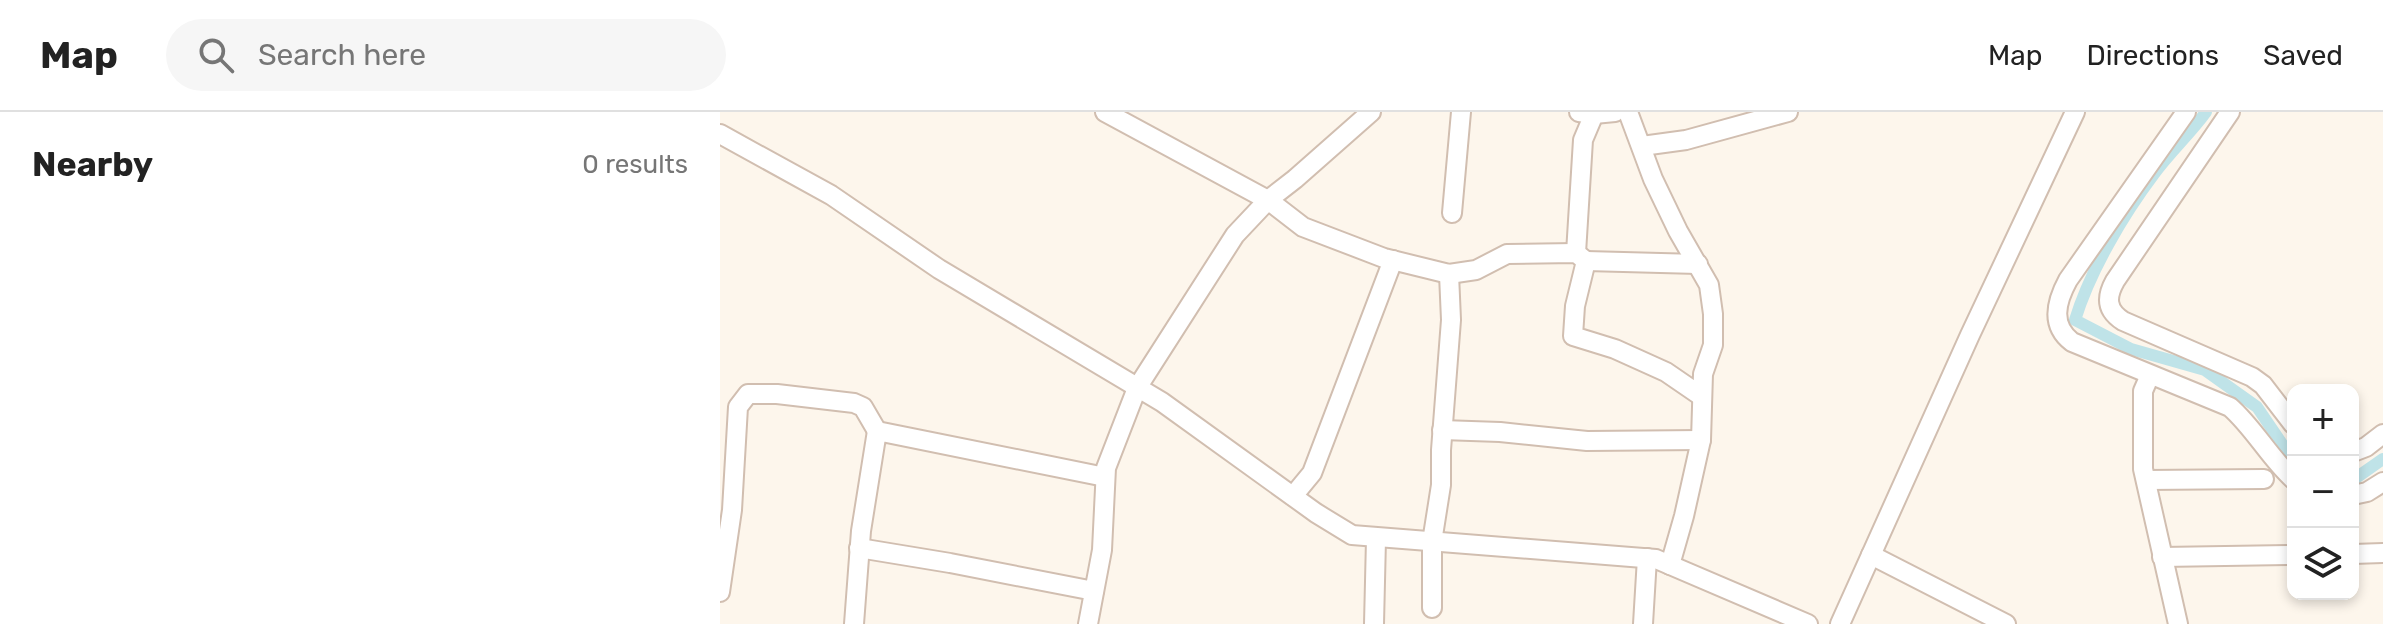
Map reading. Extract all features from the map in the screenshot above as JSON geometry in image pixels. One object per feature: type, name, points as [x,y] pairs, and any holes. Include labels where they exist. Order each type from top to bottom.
[{"type":"street","points":[[1105,112],[1268,200],[1303,227],[1393,260],[1449,274],[1476,270],[1507,254],[1698,264]]},
{"type":"street","points":[[1088,624],[1102,550],[1106,468],[1137,388],[1235,235],[1268,200],[1371,112]]},
{"type":"street","points":[[1452,213],[1461,112]]},
{"type":"street","points":[[1615,112],[1586,113],[1581,257],[1573,336],[1615,349],[1666,372],[1701,396]]},
{"type":"street","points":[[1628,112],[1653,179],[1709,285],[1713,314],[1713,345],[1703,374],[1701,440],[1670,565]]},
{"type":"street","points":[[1642,146],[1686,140],[1788,112]]},
{"type":"street","points":[[1840,624],[1970,335],[2075,112]]},
{"type":"street","points":[[2186,112],[2068,280],[2059,296],[2056,310],[2060,331],[2072,342],[2146,383],[2230,407],[2287,473]]},
{"type":"street","points":[[2230,112],[2109,291],[2109,306],[2113,314],[2123,321],[2252,377],[2263,385],[2287,416]]},
{"type":"street","points":[[720,134],[831,195],[939,269],[1162,402],[1352,535],[1656,559],[1808,624]]},
{"type":"street","points":[[1293,496],[1312,473],[1393,260]]},
{"type":"street","points":[[1432,608],[1432,542],[1441,485],[1451,320],[1449,274]]},
{"type":"street","points":[[2146,383],[2143,469],[2178,624]]},
{"type":"street","points":[[720,592],[732,510],[738,407],[748,394],[777,394],[854,403],[863,407],[877,431],[859,548],[854,624]]},
{"type":"street","points":[[1442,430],[1587,441],[1701,440]]},
{"type":"street","points":[[877,431],[1105,477]]},
{"type":"street","points":[[2359,450],[2383,434]]},
{"type":"street","points":[[2146,480],[2264,479]]},
{"type":"street","points":[[2359,494],[2383,482]]},
{"type":"street","points":[[1374,624],[1376,539]]},
{"type":"street","points":[[859,548],[1094,591]]},
{"type":"street","points":[[2359,554],[2383,553]]},
{"type":"street","points":[[1871,555],[2006,624]]},
{"type":"street","points":[[2162,557],[2287,555]]},
{"type":"street","points":[[1643,624],[1647,558]]},
{"type":"waterway","points":[[2206,112],[2160,166],[2131,207],[2098,263],[2075,320],[2131,349],[2205,370],[2257,407],[2290,456]]},
{"type":"waterway","points":[[2359,476],[2383,459]]}]
